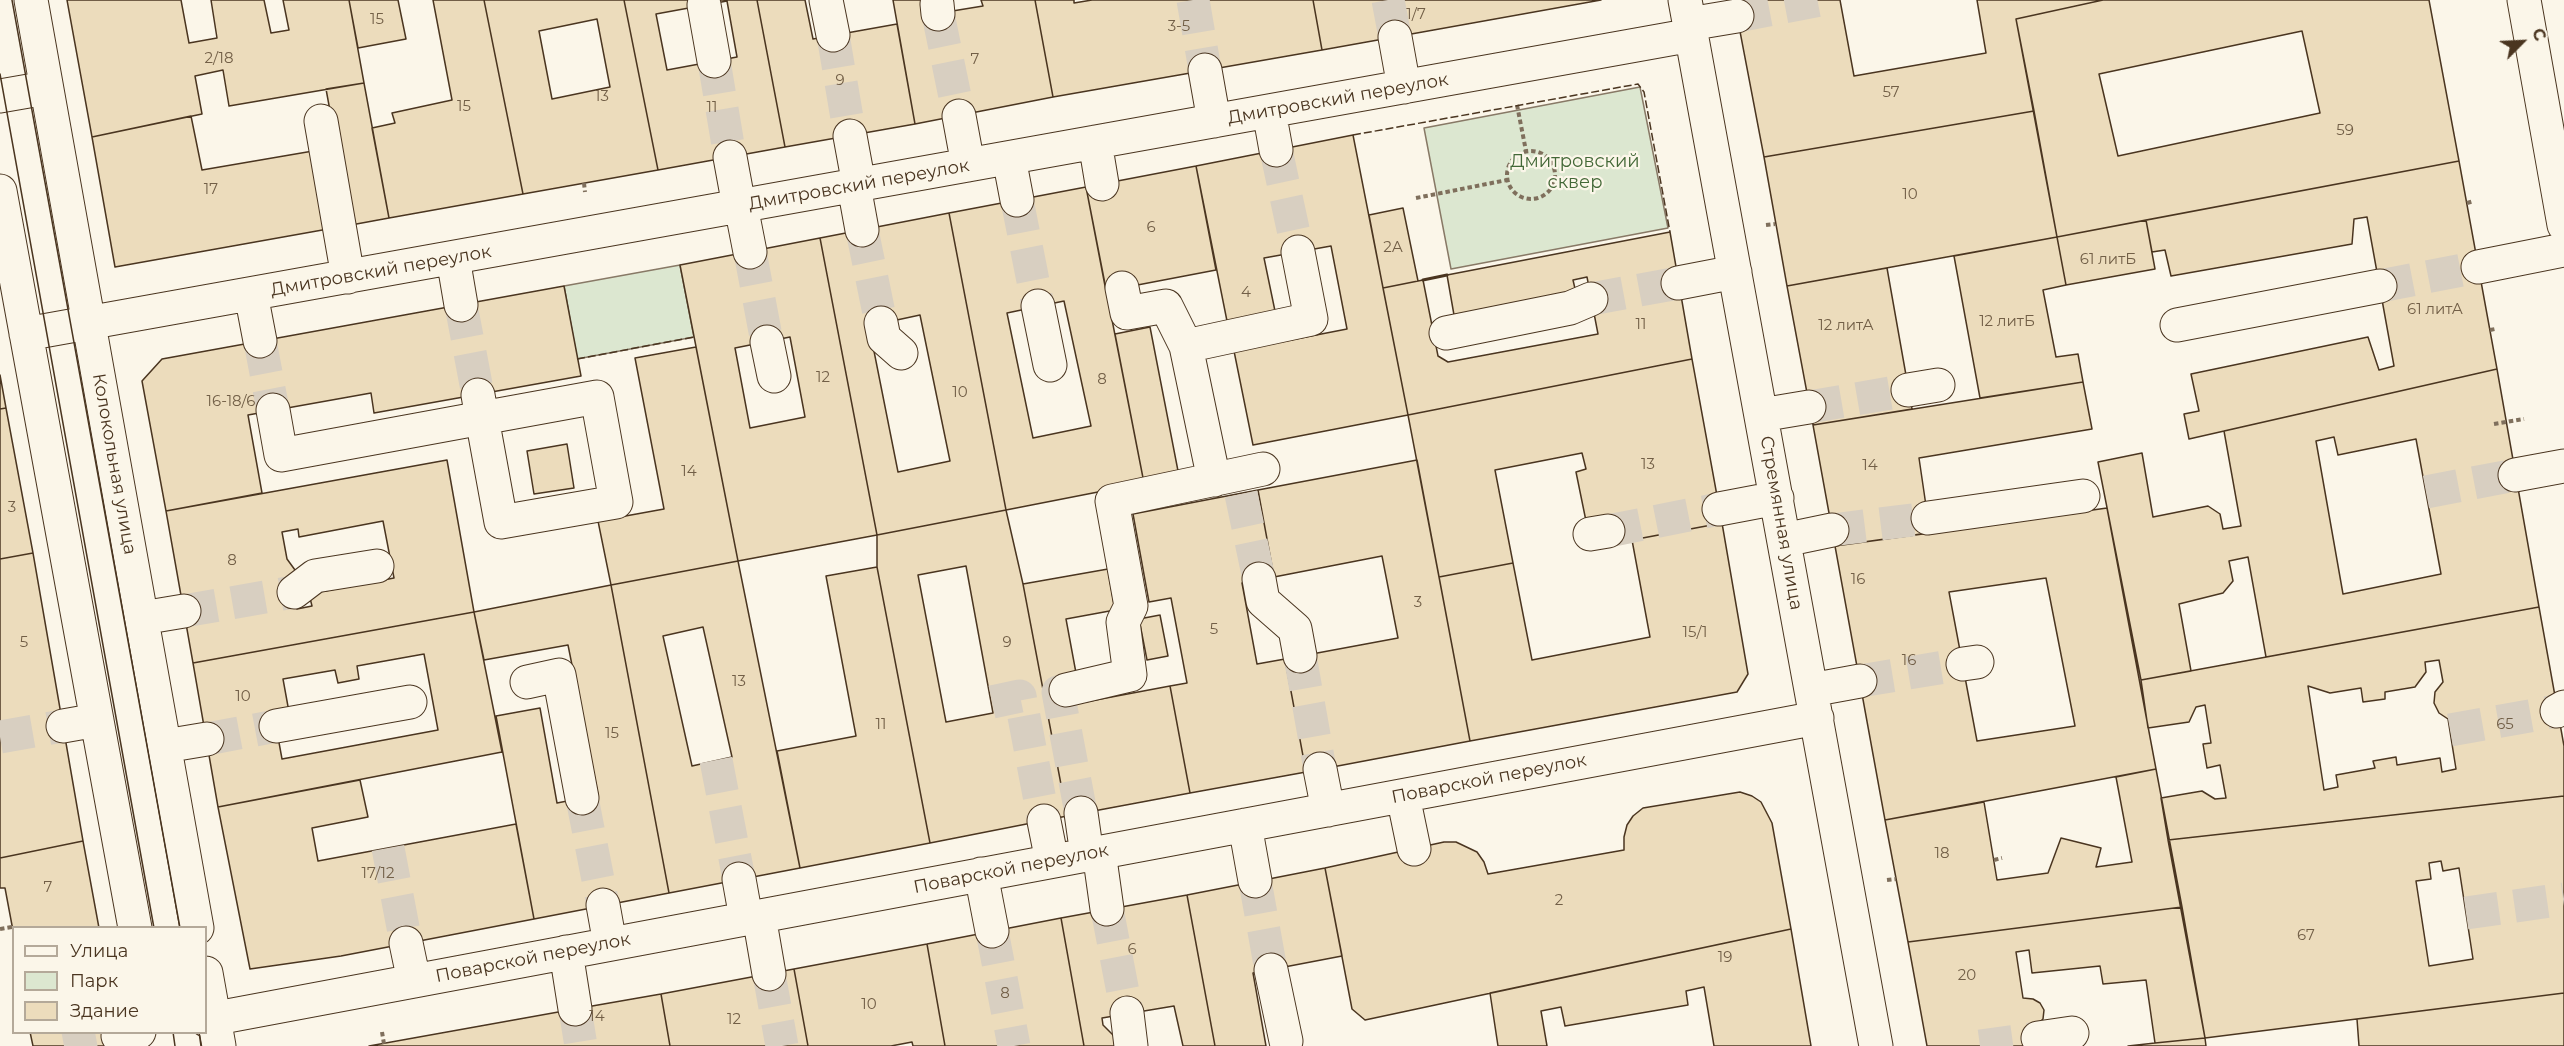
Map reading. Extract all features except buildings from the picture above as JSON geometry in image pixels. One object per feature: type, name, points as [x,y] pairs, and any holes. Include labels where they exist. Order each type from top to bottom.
[{"type":"street","name":"Колокольная улица","points":[[31,0],[197,926]]},
{"type":"street","points":[[826,0],[833,35]]},
{"type":"street","points":[[2524,0],[2564,225]]},
{"type":"street","points":[[704,5],[714,61]]},
{"type":"street","name":"Дмитровский переулок","points":[[26,334],[1404,87],[1689,20],[1737,16]]},
{"type":"street","name":"Стремянная улица","points":[[1689,20],[1814,704],[1869,1045]]},
{"type":"street","points":[[1395,37],[1404,87]]},
{"type":"street","points":[[1205,70],[1214,121]]},
{"type":"street","points":[[0,96],[46,88]]},
{"type":"street","points":[[1269,111],[1276,150]]},
{"type":"street","points":[[959,116],[968,165]]},
{"type":"street","points":[[321,121],[348,277]]},
{"type":"street","points":[[850,136],[862,230]]},
{"type":"street","points":[[1095,142],[1102,184]]},
{"type":"street","points":[[730,157],[750,252]]},
{"type":"street","points":[[1009,158],[1017,200]]},
{"type":"street","points":[[0,191],[135,926]]},
{"type":"street","points":[[2478,267],[2564,250]]},
{"type":"street","points":[[1186,346],[1311,318],[1298,252]]},
{"type":"street","points":[[453,258],[461,305]]},
{"type":"street","points":[[1678,283],[1735,272]]},
{"type":"street","points":[[2177,325],[2380,286]]},
{"type":"street","points":[[1066,690],[1130,675],[1123,622],[1131,606],[1112,501],[1239,479],[1186,346],[1166,306],[1127,313],[1122,288]]},
{"type":"street","points":[[251,294],[260,341]]},
{"type":"street","points":[[1446,333],[1570,308],[1591,299]]},
{"type":"street","points":[[1038,306],[1050,365]]},
{"type":"street","points":[[881,323],[884,338],[901,353]]},
{"type":"street","points":[[767,342],[774,375]]},
{"type":"street","points":[[273,410],[281,455],[480,406],[597,397],[616,502],[501,522],[480,406]]},
{"type":"street","points":[[1761,415],[1809,407]]},
{"type":"street","points":[[2515,475],[2564,466]]},
{"type":"street","points":[[1928,518],[2083,496]]},
{"type":"street","points":[[1719,509],[1776,498]]},
{"type":"street","points":[[1784,540],[1832,530]]},
{"type":"street","points":[[294,592],[315,576],[377,566]]},
{"type":"street","points":[[1258,579],[1263,601],[1294,629],[1300,656]]},
{"type":"street","points":[[142,618],[184,611]]},
{"type":"street","points":[[527,682],[559,675],[582,798]]},
{"type":"street","name":"Поварской переулок","points":[[213,1028],[414,981],[1403,795],[1814,704],[1860,681]]},
{"type":"street","points":[[276,726],[410,702]]},
{"type":"street","points":[[63,726],[97,720]]},
{"type":"street","points":[[165,746],[207,739]]},
{"type":"street","points":[[1320,769],[1328,810]]},
{"type":"street","points":[[1403,795],[1414,849]]},
{"type":"street","points":[[1081,813],[1107,909]]},
{"type":"street","points":[[1044,821],[1052,861]]},
{"type":"street","points":[[1245,825],[1255,881]]},
{"type":"street","points":[[981,874],[992,931]]},
{"type":"street","points":[[739,879],[753,917],[769,974]]},
{"type":"street","points":[[603,905],[610,944]]},
{"type":"street","points":[[406,943],[414,981]]},
{"type":"street","points":[[566,952],[575,1010]]},
{"type":"street","points":[[1271,970],[1286,1041]]},
{"type":"street","points":[[207,981],[213,1028]]},
{"type":"street","points":[[1127,1013],[1131,1046]]},
{"type":"street","points":[[2038,1038],[2072,1033]]},
{"type":"path","points":[[1517,105],[1526,151]]},
{"type":"path","points":[[1526,151],[1546,155],[1556,172],[1554,183],[1547,194],[1534,199],[1518,197],[1509,188],[1507,180],[1509,164],[1515,156],[1526,151]]},
{"type":"path","points":[[1416,198],[1507,180]]},
{"type":"path","points":[[584,183],[585,192]]},
{"type":"path","points":[[2467,202],[2474,201]]},
{"type":"path","points":[[1766,225],[1775,224]]},
{"type":"path","points":[[2490,330],[2495,329]]},
{"type":"path","points":[[2494,424],[2524,419]]},
{"type":"path","points":[[1994,860],[2002,858]]},
{"type":"path","points":[[1887,880],[1896,879]]},
{"type":"path","points":[[0,929],[12,927]]},
{"type":"path","points":[[382,1032],[384,1044]]},
{"type":"green space","name":"Дмитровский сквер","points":[[1640,87],[1668,228],[1451,269],[1424,128]]},
{"type":"green space","points":[[680,265],[694,337],[577,359],[564,286]]},
{"type":"tunnel","points":[[1193,0],[1205,70]]},
{"type":"tunnel","points":[[1388,0],[1395,37]]},
{"type":"tunnel","points":[[1737,16],[1821,0]]},
{"type":"tunnel","points":[[938,14],[959,116]]},
{"type":"tunnel","points":[[833,35],[850,136]]},
{"type":"tunnel","points":[[714,61],[730,157]]},
{"type":"tunnel","points":[[1276,150],[1298,252]]},
{"type":"tunnel","points":[[1017,200],[1038,306]]},
{"type":"tunnel","points":[[862,230],[881,323]]},
{"type":"tunnel","points":[[750,252],[767,342]]},
{"type":"tunnel","points":[[2380,286],[2478,267]]},
{"type":"tunnel","points":[[1591,299],[1678,283]]},
{"type":"tunnel","points":[[461,305],[478,395]]},
{"type":"tunnel","points":[[260,341],[273,410]]},
{"type":"tunnel","points":[[1809,407],[1908,390]]},
{"type":"tunnel","points":[[2426,492],[2515,475]]},
{"type":"tunnel","points":[[1241,494],[1259,579]]},
{"type":"tunnel","points":[[1608,531],[1719,509]]},
{"type":"tunnel","points":[[1832,530],[1928,518]]},
{"type":"tunnel","points":[[184,611],[294,592]]},
{"type":"tunnel","points":[[1300,656],[1320,769]]},
{"type":"tunnel","points":[[1860,681],[1963,664]]},
{"type":"tunnel","points":[[1066,690],[1058,692],[1081,813]]},
{"type":"tunnel","points":[[992,702],[1020,696],[1044,821]]},
{"type":"tunnel","points":[[2450,730],[2557,711]]},
{"type":"tunnel","points":[[0,737],[63,726]]},
{"type":"tunnel","points":[[207,739],[276,726]]},
{"type":"tunnel","points":[[716,760],[739,879]]},
{"type":"tunnel","points":[[582,798],[603,905]]},
{"type":"tunnel","points":[[388,848],[406,943]]},
{"type":"tunnel","points":[[1255,881],[1271,970]]},
{"type":"tunnel","points":[[2466,913],[2564,899]]},
{"type":"tunnel","points":[[1107,909],[1127,1013]]},
{"type":"tunnel","points":[[992,931],[1014,1046]]},
{"type":"tunnel","points":[[769,974],[782,1046]]},
{"type":"tunnel","points":[[575,1009],[581,1046]]},
{"type":"tunnel","points":[[64,1046],[118,1036]]},
{"type":"tunnel","points":[[1980,1046],[2038,1038]]},
{"type":"tram line","points":[[12,0],[180,926]]},
{"type":"tram line","points":[[0,74],[154,926]]},
{"type":"tram line","points":[[173,1034],[175,1046]]},
{"type":"tram line","points":[[199,1034],[201,1046]]},
{"type":"fence","points":[[1353,135],[1638,84],[1644,92],[1670,232]]},
{"type":"fence","points":[[577,359],[694,337]]},
{"type":"wall","points":[[1423,280],[1447,275]]}]
